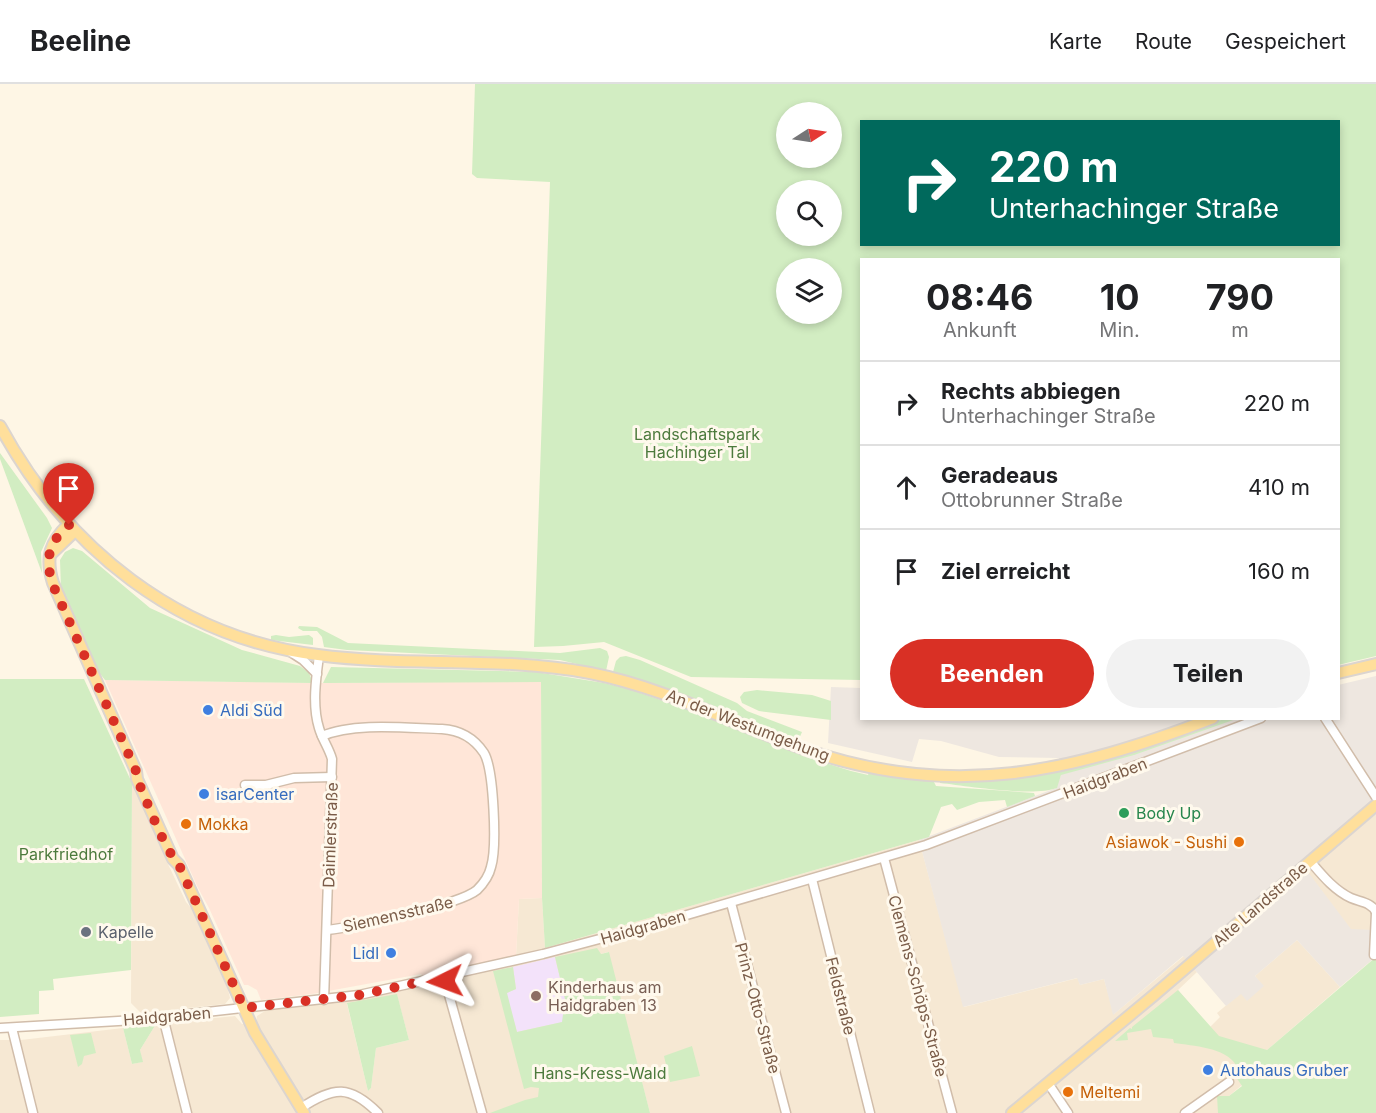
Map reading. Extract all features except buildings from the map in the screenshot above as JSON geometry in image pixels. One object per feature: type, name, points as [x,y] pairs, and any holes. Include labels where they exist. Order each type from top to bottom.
[{"type":"main road","name":"An der Westumgehung","points":[[0,426],[28,475],[51,505],[72,528],[133,580],[151,595],[167,604],[226,632],[262,645],[319,656],[536,665],[592,674],[657,691],[806,750],[883,769],[930,775],[1012,775],[1061,766],[1115,753],[1207,720]]},
{"type":"main road","points":[[51,505],[57,536],[50,556],[49,567],[52,583],[136,771],[142,777],[158,812],[178,857],[179,865],[257,1036],[302,1111]]},
{"type":"main road","points":[[57,536],[72,528]]},
{"type":"main road","points":[[50,556],[72,528]]},
{"type":"main road","points":[[1340,673],[1376,664]]},
{"type":"main road","name":"Alte Landstraße","points":[[1012,1113],[1376,805]]},
{"type":"street","points":[[288,651],[303,660],[317,674]]},
{"type":"street","name":"Daimlerstraße","points":[[319,656],[317,717],[332,759],[324,1000]]},
{"type":"street","name":"Haidgraben","points":[[0,1028],[164,1017],[324,1000],[393,989],[603,939],[884,858],[976,827],[1257,720]]},
{"type":"street","points":[[1326,720],[1376,797]]},
{"type":"street","name":"Siemensstraße","points":[[322,736],[353,728],[442,729],[454,730],[465,735],[484,754],[490,768],[493,852],[489,874],[480,887],[467,897],[446,904],[327,930]]},
{"type":"street","points":[[245,785],[266,785],[294,778],[332,777]]},
{"type":"street","name":"Clemens-Schöps-Straße","points":[[884,858],[952,1113]]},
{"type":"street","points":[[1310,861],[1329,882],[1349,897],[1370,904],[1376,913],[1374,955]]},
{"type":"street","name":"Feldstraße","points":[[812,879],[870,1113]]},
{"type":"street","name":"Prinz-Otto-Straße","points":[[731,903],[786,1113]]},
{"type":"street","points":[[444,977],[482,1113]]},
{"type":"street","points":[[164,1017],[187,1113]]},
{"type":"street","points":[[12,1028],[33,1113]]},
{"type":"street","points":[[1185,1113],[1229,1082]]},
{"type":"street","points":[[1048,1083],[1068,1113]]},
{"type":"street","points":[[302,1111],[328,1094],[339,1092],[352,1093],[360,1097],[378,1113]]},
{"type":"shaded area","points":[[1376,676],[1376,814],[1308,872],[1351,929],[1373,930],[1372,960],[1340,987],[1297,940],[1255,976],[1264,986],[1247,1001],[1241,994],[1226,1006],[1183,956],[1113,1015],[1104,979],[1080,985],[1077,978],[963,1007],[919,840],[1056,788],[1061,775],[1059,758],[999,757],[941,741],[919,739],[912,762],[828,743],[831,687],[860,688],[860,720],[1340,720],[1340,685]]},
{"type":"shaded area","points":[[105,680],[323,683],[541,681],[542,898],[519,899],[516,957],[425,978],[421,974],[312,994],[261,1000],[257,990],[244,985]]},
{"type":"shaded area","points":[[132,783],[228,990],[230,998],[225,1004],[141,1013],[131,1003]]},
{"type":"shaded area","points":[[1376,814],[1376,957],[1372,960],[1373,930],[1351,930],[1307,872]]},
{"type":"shaded area","points":[[919,840],[964,1007],[1078,978],[1080,985],[1104,979],[1114,1014],[1184,956],[1197,972],[1178,990],[1210,1027],[1220,1017],[1217,1013],[1241,993],[1263,986],[1255,976],[1297,940],[1340,987],[1267,1050],[1236,1065],[1235,1072],[1242,1085],[1229,1096],[1218,1097],[1218,1113],[650,1113],[608,952],[601,954],[564,1018],[539,1113],[0,1113],[0,1040],[21,1040],[123,1028],[132,1064],[142,1062],[140,1050],[156,1024],[235,1016],[242,1024],[256,1022],[257,1016],[265,1011],[401,991],[546,957],[545,948]],"holes":[[[397,995],[409,1040],[376,1048],[371,1088],[368,1091],[347,1004]]]},
{"type":"shaded area","points":[[542,898],[545,948],[516,957],[519,899]]},
{"type":"shaded area","name":"Kinderhaus am Haidgraben 13","points":[[555,957],[565,999],[563,1022],[517,1032],[506,993],[516,989],[513,967]]},
{"type":"green space","name":"Landschaftspark Hachinger Tal","points":[[475,84],[1376,84],[1376,656],[1340,665],[1340,258],[860,258],[860,680],[691,677],[604,642],[534,647],[550,182],[477,178],[472,174]]},
{"type":"green space","points":[[0,453],[52,528],[41,552],[42,573],[0,459]]},
{"type":"green space","points":[[73,548],[82,551],[150,608],[242,650],[300,666],[309,673],[313,683],[105,680],[93,665],[61,590],[60,560],[65,552]]},
{"type":"green space","points":[[299,626],[317,627],[348,643],[560,653],[600,648],[607,651],[609,657],[606,671],[560,660],[347,650],[324,647],[322,637],[317,631],[303,631],[298,628]]},
{"type":"green space","points":[[309,635],[313,638],[313,645],[271,640],[271,636],[289,637]]},
{"type":"green space","points":[[626,656],[737,703],[747,711],[802,732],[798,741],[660,686],[613,672],[616,661]]},
{"type":"green space","points":[[331,667],[536,672],[604,683],[629,689],[698,713],[803,756],[851,771],[868,775],[869,772],[927,780],[934,782],[936,786],[1034,793],[1035,796],[1007,807],[1005,800],[979,802],[957,810],[952,804],[941,807],[929,837],[545,948],[542,898],[541,682],[323,683]]},
{"type":"green space","name":"Parkfriedhof","points":[[0,679],[84,679],[132,783],[131,970],[53,979],[54,990],[39,991],[39,1014],[0,1017]]},
{"type":"green space","points":[[757,690],[812,695],[831,701],[831,720],[759,711],[742,703],[740,697],[744,692]]},
{"type":"green space","points":[[1221,720],[1233,720],[1134,755],[1061,775],[1057,788],[1032,791],[1000,790],[940,783],[940,781],[977,781],[1049,772],[1155,743]]},
{"type":"green space","name":"Hans-Kress-Wald","points":[[597,948],[601,954],[609,952],[650,1113],[490,1113],[538,1097],[539,1088],[524,1089],[493,971],[513,967],[516,989],[507,993],[517,1032],[562,1022],[565,999],[555,957]]},
{"type":"green space","points":[[1376,957],[1376,1113],[1218,1113],[1217,1096],[1229,1096],[1242,1086],[1234,1074],[1236,1065],[1224,1054],[1208,1048],[1174,1043],[1173,1039],[1153,1037],[1151,1029],[1127,1033],[1128,1040],[1115,1041],[1178,990],[1219,1036],[1267,1050]]},
{"type":"green space","points":[[397,994],[409,1040],[376,1048],[371,1088],[368,1091],[347,1003]]},
{"type":"green space","points":[[156,1024],[140,1050],[143,1062],[132,1064],[123,1028]]},
{"type":"green space","points":[[91,1033],[96,1053],[84,1056],[82,1064],[78,1067],[70,1035]]},
{"type":"green space","points":[[692,1046],[700,1076],[670,1082],[664,1056]]},
{"type":"place","name":"Aldi Süd","points":[[208,710]]},
{"type":"place","name":"isarCenter","points":[[204,794]]},
{"type":"place","name":"Body Up","points":[[1124,813]]},
{"type":"place","name":"Mokka","points":[[186,824]]},
{"type":"place","name":"Asiawok - Sushi","points":[[1239,842]]},
{"type":"place","name":"Kapelle","points":[[86,932]]},
{"type":"place","name":"Lidl","points":[[391,953]]},
{"type":"place","name":"Kinderhaus am Haidgraben 13","points":[[536,996]]},
{"type":"place","name":"Autohaus Gruber","points":[[1208,1070]]},
{"type":"place","name":"Meltemi","points":[[1068,1092]]},
{"type":"route","points":[[69,525],[53,541],[49,561],[52,583],[166,844],[173,859],[179,865],[244,1008],[359,995],[444,977],[445,981]]}]
